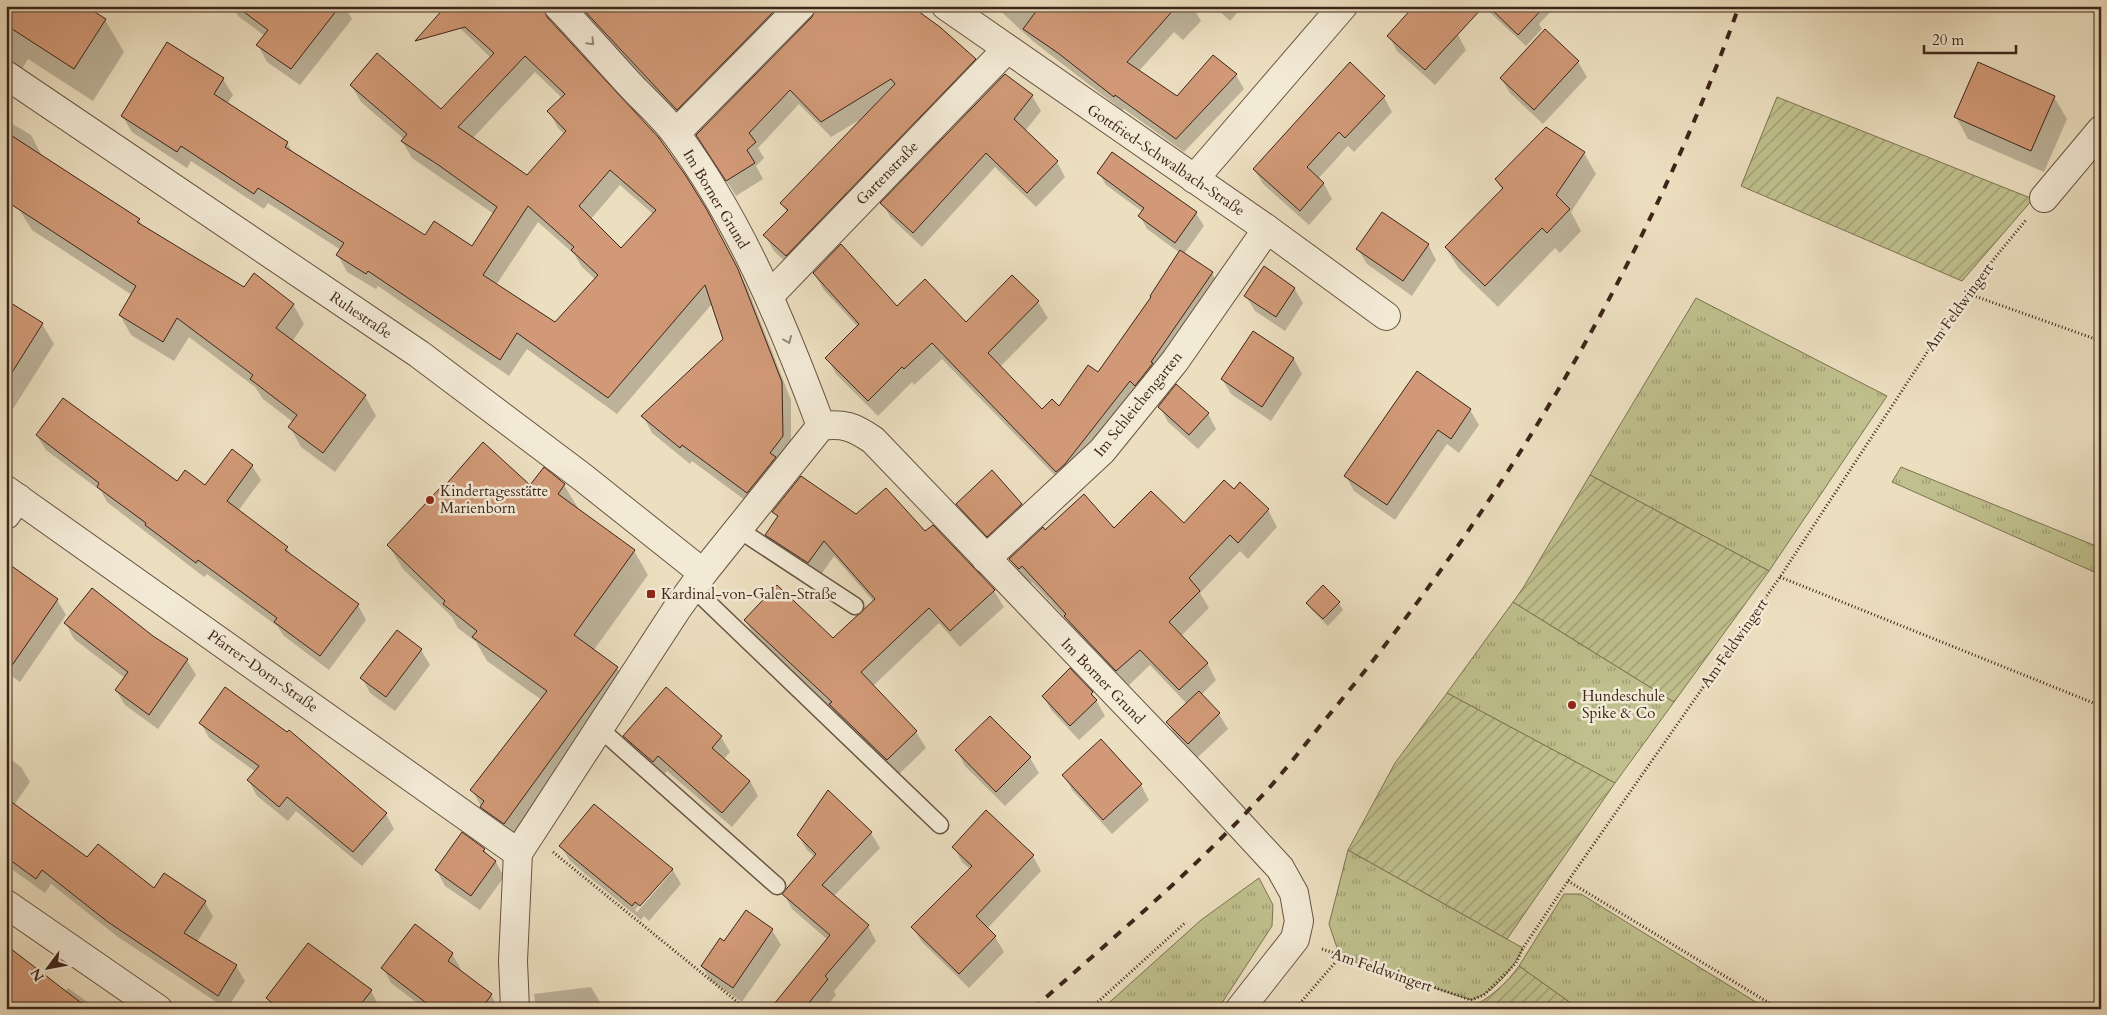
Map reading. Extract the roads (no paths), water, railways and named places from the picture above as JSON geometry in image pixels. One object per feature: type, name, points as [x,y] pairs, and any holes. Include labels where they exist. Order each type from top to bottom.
[{"type":"street","name":"Im Borner Grund","points":[[558,6],[676,133],[714,192],[748,251],[769,296],[790,343],[821,426],[838,423],[856,429],[873,440],[1194,775],[1280,868],[1294,893],[1299,922],[1296,939],[1240,1009]]},
{"type":"street","points":[[676,133],[801,6]]},
{"type":"street","name":"Gottfried-Schwalbach-Straße","points":[[946,6],[1006,50],[1267,229],[1386,316]]},
{"type":"street","points":[[1194,179],[1343,6]]},
{"type":"street","name":"Gartenstraße","points":[[769,296],[1006,50]]},
{"type":"street","name":"Ruhestraße","points":[[6,75],[419,354],[581,476],[698,581]]},
{"type":"street","points":[[2044,198],[2101,130]]},
{"type":"street","name":"Im Schleichengarten","points":[[986,559],[1102,451],[1175,361],[1267,229]]},
{"type":"street","points":[[515,1009],[513,961],[525,844],[599,728],[698,581],[821,426]]},
{"type":"street","name":"Pfarrer-Dorn-Straße","points":[[10,501],[525,844]]},
{"type":"street","points":[[6,904],[158,1009]]},
{"type":"lane","points":[[738,529],[855,606]]},
{"type":"lane","points":[[698,581],[940,825]]},
{"type":"lane","points":[[599,728],[777,886]]},
{"type":"railway","points":[[1033,1009],[1204,856],[1267,791],[1393,635],[1453,552],[1511,467],[1565,379],[1615,288],[1661,196],[1702,101],[1739,6]]},
{"type":"place","name":"Kindertagesstätte Marienborn","points":[[430,500]]},
{"type":"place","name":"Kardinal-von-Galen-Straße","points":[[651,594]]},
{"type":"place","name":"Hundeschule Spike & Co","points":[[1572,705]]}]
